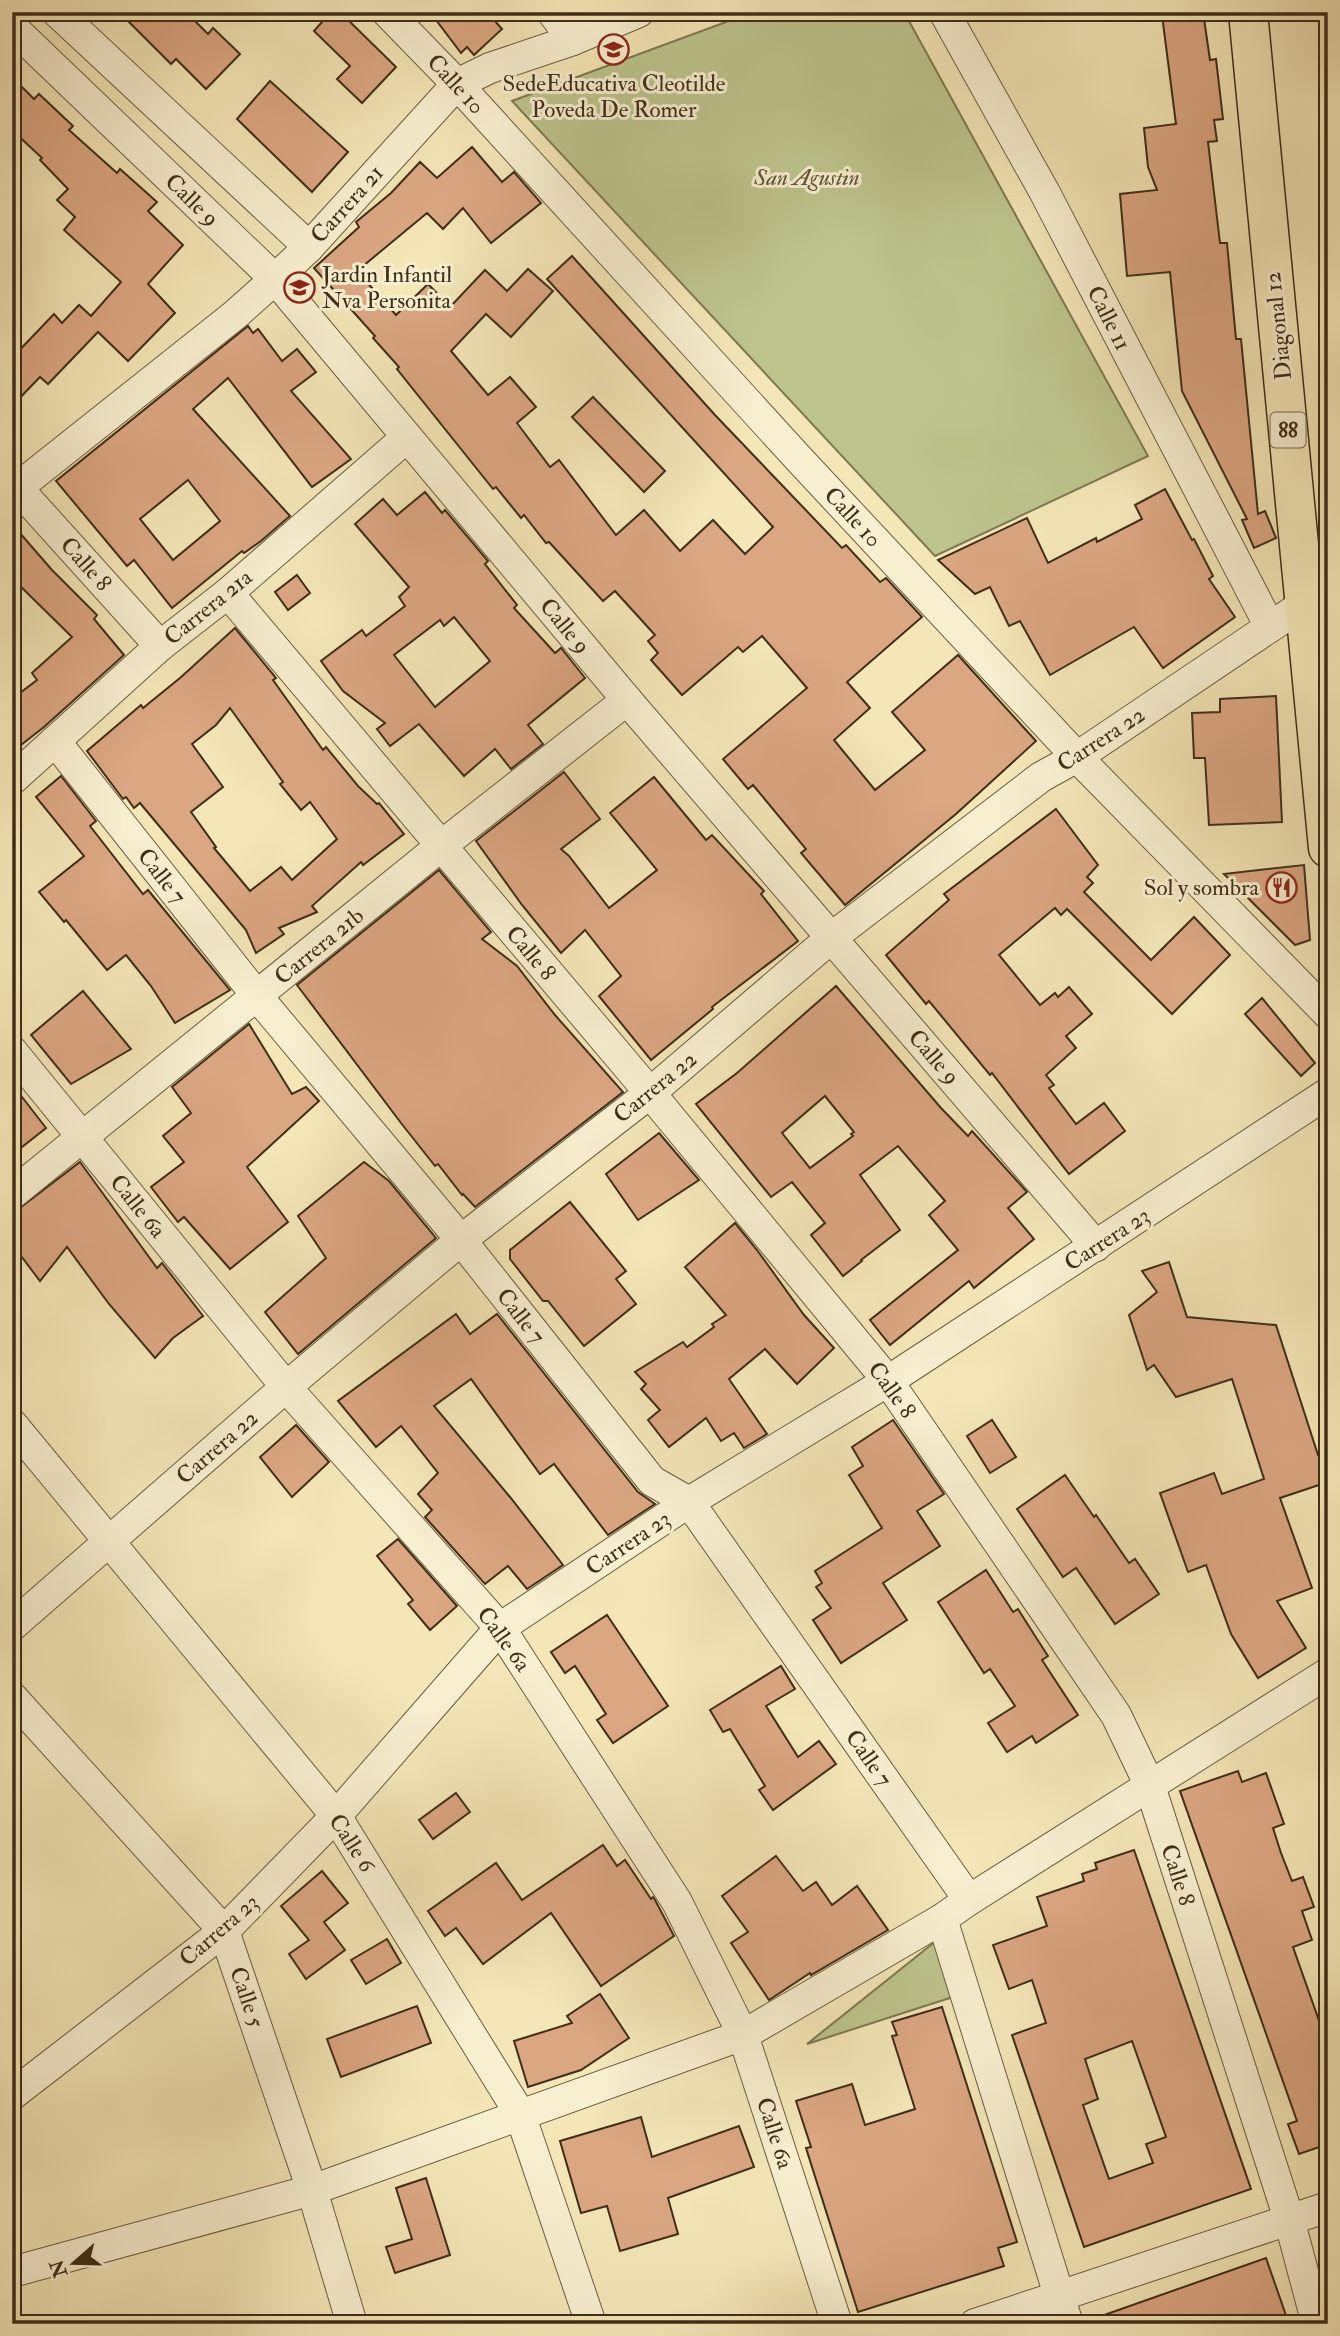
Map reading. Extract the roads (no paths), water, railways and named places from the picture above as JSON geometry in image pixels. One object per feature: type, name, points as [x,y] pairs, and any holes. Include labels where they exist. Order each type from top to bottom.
[{"type":"highway","name":"Diagonal 12","points":[[1248,12],[1316,596],[1328,848]]},
{"type":"street","name":"Calle 9","points":[[57,12],[309,247]]},
{"type":"street","name":"Calle 10","points":[[387,12],[457,84],[781,439],[1077,757],[1328,1014]]},
{"type":"street","points":[[552,12],[573,40]]},
{"type":"street","name":"Carrera 21","points":[[14,488],[236,314],[275,279],[309,247],[457,84],[490,68],[573,40],[639,12]]},
{"type":"street","name":"Calle 11","points":[[944,12],[1045,193],[1270,627]]},
{"type":"street","name":"Calle 9","points":[[12,27],[275,279],[627,700],[1096,1245]]},
{"type":"street","name":"Carrera 21a","points":[[12,780],[160,646],[228,593],[407,437]]},
{"type":"street","name":"Calle 8","points":[[14,488],[160,646]]},
{"type":"street","name":"Calle 8","points":[[228,593],[650,1093],[888,1381],[1116,1715],[1150,1786],[1289,2219],[1317,2324]]},
{"type":"street","name":"Carrera 22","points":[[12,1626],[286,1387],[461,1240],[650,1093],[831,938],[1041,777],[1077,757],[1316,596]]},
{"type":"street","name":"Carrera 21b","points":[[12,1194],[441,846],[627,700]]},
{"type":"street","name":"Calle 7","points":[[55,741],[257,996],[461,1240],[652,1481],[689,1502],[969,1900]]},
{"type":"street","name":"Calle 6a","points":[[12,1051],[286,1387],[500,1628],[677,1902],[743,2035],[837,2324]]},
{"type":"street","name":"Carrera 23","points":[[16,2085],[224,1931],[336,1816],[500,1628],[689,1502],[888,1381],[1328,1093]]},
{"type":"street","name":"Calle 6","points":[[12,1424],[336,1816],[520,2114],[591,2324]]},
{"type":"street","points":[[12,2272],[312,2190],[743,2035],[942,1919],[1328,1673]]},
{"type":"street","name":"Calle 5","points":[[12,1697],[224,1931],[312,2190],[352,2324]]},
{"type":"street","points":[[942,1919],[1068,2324]]},
{"type":"street","points":[[975,2324],[1328,2207]]},
{"type":"place","name":"SedeEducativa Cleotilde Poveda De Romer","points":[[614,49]]},
{"type":"place","name":"Jardin Infantil Nva Personita","points":[[299,287]]},
{"type":"place","name":"Sol y sombra","points":[[1282,887]]},
{"type":"park label","name":"San Agustin","points":[[807,177]]}]
